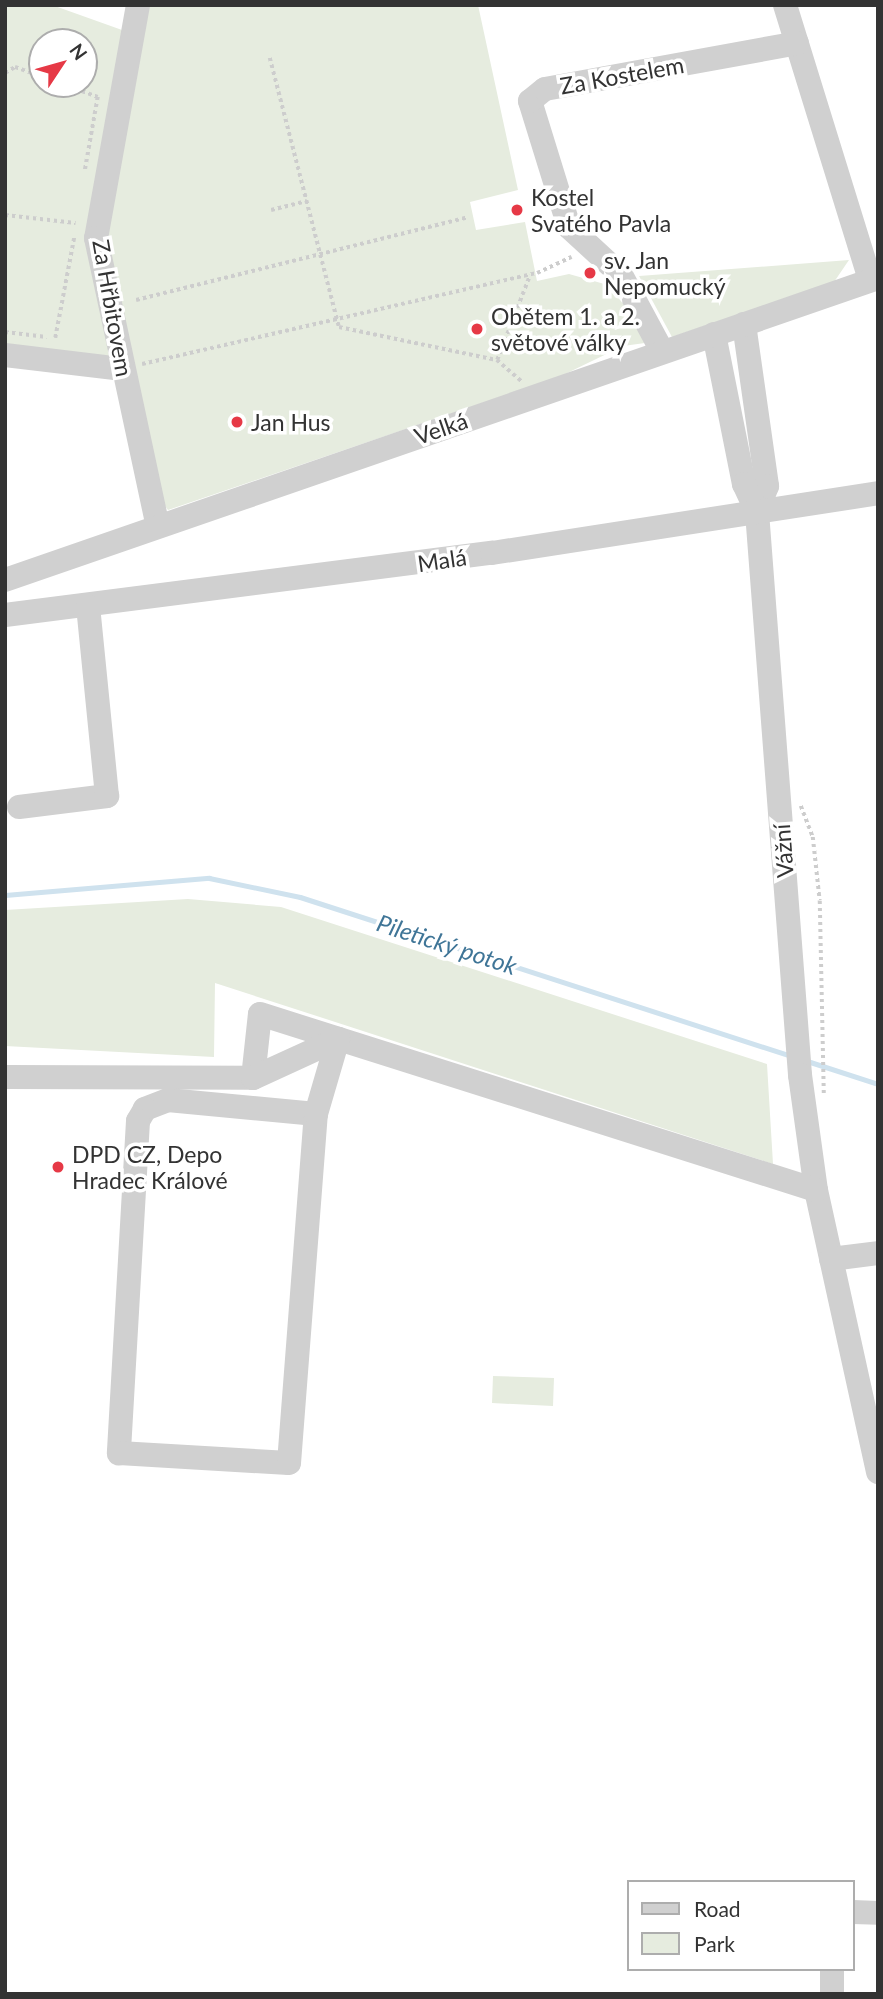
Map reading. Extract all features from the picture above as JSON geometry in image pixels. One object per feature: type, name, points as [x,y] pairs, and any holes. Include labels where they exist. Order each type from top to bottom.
[{"type":"street","name":"Za Hřbitovem","points":[[138,5],[96,239],[158,526]]},
{"type":"street","points":[[785,5],[874,279]]},
{"type":"street","name":"Za Kostelem","points":[[662,351],[630,287],[569,227],[530,110],[538,92],[797,43]]},
{"type":"street","name":"Velká","points":[[5,580],[874,279]]},
{"type":"street","name":"Vážní","points":[[744,324],[767,486],[757,512]]},
{"type":"street","name":"Vážní","points":[[714,334],[744,484],[757,512],[797,1041],[816,1190],[872,1422],[878,1472]]},
{"type":"street","points":[[5,355],[123,369]]},
{"type":"street","name":"Malá","points":[[5,615],[88,607],[492,553],[878,493]]},
{"type":"street","points":[[19,807],[107,796],[88,607]]},
{"type":"street","points":[[253,1078],[260,1014],[816,1190]]},
{"type":"street","points":[[5,1077],[253,1078],[338,1039]]},
{"type":"street","points":[[316,1114],[168,1100],[145,1109],[138,1121],[119,1453],[289,1463],[316,1114],[338,1039]]},
{"type":"street","points":[[831,1259],[878,1253]]},
{"type":"street","points":[[855,1912],[878,1913]]},
{"type":"street","points":[[832,1971],[832,1994]]},
{"type":"path","points":[[270,58],[339,327],[497,360],[537,394]]},
{"type":"path","points":[[5,73],[15,67],[28,72]]},
{"type":"path","points":[[83,186],[98,98]]},
{"type":"path","points":[[271,210],[307,201]]},
{"type":"path","points":[[5,332],[56,338],[78,211]]},
{"type":"path","points":[[5,215],[76,223]]},
{"type":"path","points":[[136,300],[468,217]]},
{"type":"path","points":[[123,369],[530,275],[589,249]]},
{"type":"path","points":[[497,360],[530,275]]},
{"type":"path","points":[[778,782],[798,800],[813,837],[828,1084]]},
{"type":"green space","points":[[5,5],[52,5],[122,30],[88,249],[112,357],[5,351]]},
{"type":"green space","points":[[146,5],[478,5],[518,190],[470,202],[476,230],[525,222],[537,281],[569,274],[615,287],[645,343],[623,346],[561,376],[168,510],[160,499],[104,237]]},
{"type":"green space","points":[[849,260],[834,282],[672,337],[639,276]]},
{"type":"green space","points":[[188,899],[281,907],[767,1064],[773,1164],[215,983],[214,1057],[5,1046],[5,910]]},
{"type":"green space","points":[[493,1376],[554,1378],[553,1406],[492,1403]]},
{"type":"waterway","name":"Piletický potok","points":[[5,895],[209,878],[300,897],[791,1056]]},
{"type":"waterway","name":"Piletický potok","points":[[807,1061],[878,1084]]},
{"type":"place","name":"Kostel Svatého Pavla","points":[[517,210]]},
{"type":"place","name":"sv. Jan Nepomucký","points":[[590,273]]},
{"type":"place","name":"Obětem 1. a 2. světové války","points":[[477,329]]},
{"type":"place","name":"Jan Hus","points":[[237,422]]},
{"type":"place","name":"DPD CZ, Depo Hradec Králové","points":[[58,1167]]}]
